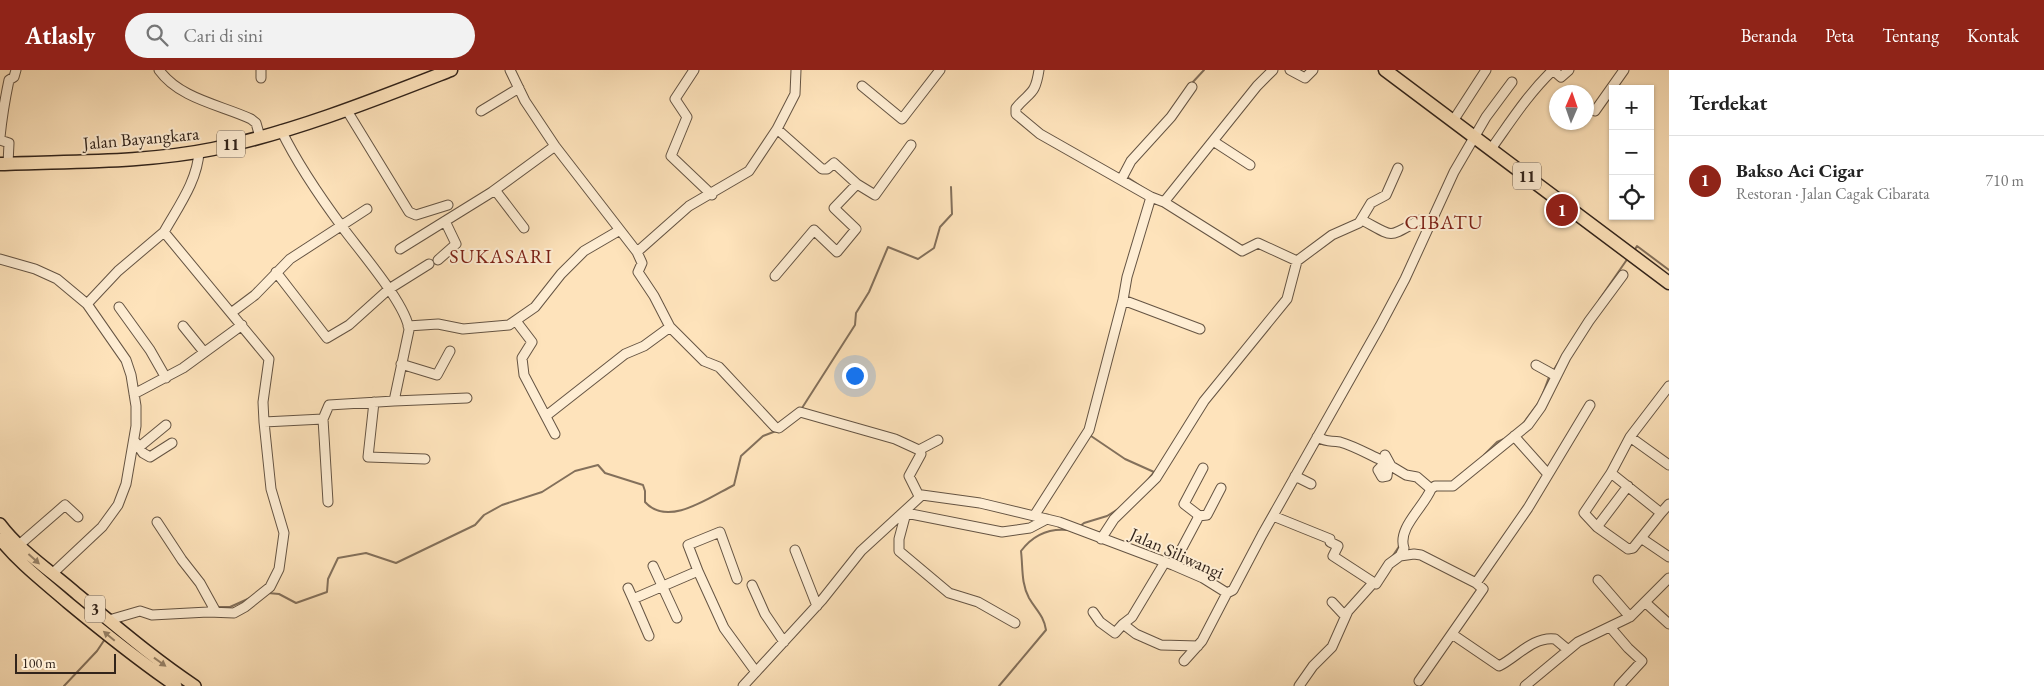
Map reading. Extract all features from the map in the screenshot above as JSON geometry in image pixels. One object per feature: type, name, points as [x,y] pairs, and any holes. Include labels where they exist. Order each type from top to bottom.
[{"type":"highway","name":"Jalan Bayangkara","points":[[4,164],[146,157],[199,151],[260,137],[346,109],[451,70]]},
{"type":"highway","name":"11","points":[[1385,70],[1669,283]]},
{"type":"main road","name":"3","points":[[0,524],[19,545],[52,574],[159,662],[195,686]]},
{"type":"main road","name":"3","points":[[0,539],[34,573],[95,625],[147,667],[176,686]]},
{"type":"street","points":[[4,164],[9,143],[0,138],[4,102],[7,96],[9,80],[14,76],[16,70]]},
{"type":"street","points":[[159,70],[180,88],[202,101],[251,119],[256,124],[260,137]]},
{"type":"street","points":[[510,70],[519,88],[556,146],[637,252],[642,263],[638,272],[654,296],[670,327],[704,361],[719,367],[775,427],[779,428],[800,412],[894,439],[919,450]]},
{"type":"street","points":[[694,70],[676,99],[687,117],[672,156],[712,195]]},
{"type":"street","points":[[637,252],[689,206],[712,195],[749,171],[777,129],[795,94],[796,70]]},
{"type":"street","points":[[862,86],[902,119],[940,70]]},
{"type":"street","points":[[1039,70],[1036,87],[1030,96],[1017,106],[1016,114],[1040,134],[1151,197],[1164,202],[1242,251],[1258,243],[1297,260]]},
{"type":"street","points":[[1164,202],[1212,141],[1273,70]]},
{"type":"street","points":[[1290,70],[1306,78],[1313,70]]},
{"type":"street","points":[[1453,121],[1486,70]]},
{"type":"street","points":[[1491,149],[1524,101],[1545,78],[1553,70],[1562,77],[1569,70]]},
{"type":"street","points":[[1596,111],[1624,70]]},
{"type":"street","name":"Jalan Siliwangi","points":[[919,496],[980,503],[1047,519],[1169,563],[1203,578],[1227,594],[1234,589],[1295,476],[1380,326],[1454,172],[1486,117],[1512,82]]},
{"type":"street","points":[[1121,180],[1131,161],[1170,117],[1192,87]]},
{"type":"street","points":[[481,111],[519,88]]},
{"type":"street","points":[[346,109],[409,212],[416,215],[448,205]]},
{"type":"street","points":[[777,129],[822,169],[826,169],[834,163],[857,184],[874,194],[878,194],[911,145]]},
{"type":"street","points":[[281,130],[294,157],[341,226],[389,289],[407,319],[408,326],[394,401]]},
{"type":"street","points":[[1212,141],[1250,165]]},
{"type":"street","points":[[400,249],[495,190],[556,146]]},
{"type":"street","points":[[87,304],[118,271],[164,232],[193,179],[199,151]]},
{"type":"street","points":[[1101,539],[1114,519],[1133,503],[1156,478],[1204,401],[1287,299],[1297,260],[1332,235],[1352,228],[1362,220],[1368,206],[1386,195],[1398,168]]},
{"type":"street","points":[[774,276],[814,230],[837,252],[856,230],[834,208],[857,184]]},
{"type":"street","points":[[495,190],[524,228]]},
{"type":"street","points":[[1034,516],[1089,430],[1123,300],[1127,276],[1151,197]]},
{"type":"street","points":[[232,312],[255,295],[290,259],[367,209]]},
{"type":"street","points":[[1362,220],[1390,235],[1420,220],[1430,224]]},
{"type":"street","points":[[276,272],[327,338],[350,325],[389,289],[434,262],[456,244],[445,221]]},
{"type":"street","points":[[408,326],[434,324],[457,328],[488,328],[509,325],[535,307],[561,274],[584,251],[620,230]]},
{"type":"street","points":[[110,620],[140,610],[152,615],[234,613],[264,593],[279,569],[284,533],[271,489],[263,402],[269,359],[164,232]]},
{"type":"street","points":[[0,259],[35,269],[57,279],[87,304],[126,360],[134,394],[137,419],[136,444],[126,484],[111,516],[52,574]]},
{"type":"street","points":[[1299,686],[1313,666],[1332,647],[1345,615],[1375,583],[1389,564],[1400,556],[1404,548],[1402,541],[1404,532],[1427,499],[1432,488],[1435,486],[1453,486],[1514,436],[1534,416],[1589,321],[1623,275]]},
{"type":"street","points":[[1123,300],[1200,329]]},
{"type":"street","points":[[119,307],[150,350],[166,378]]},
{"type":"street","points":[[516,321],[532,342],[522,358],[524,375],[555,434]]},
{"type":"street","points":[[134,394],[166,378],[242,325]]},
{"type":"street","points":[[183,326],[204,352]]},
{"type":"street","points":[[546,416],[625,354],[644,346],[670,327]]},
{"type":"street","points":[[400,364],[436,376],[450,351]]},
{"type":"street","points":[[1536,365],[1556,376]]},
{"type":"street","points":[[1669,386],[1630,437],[1612,473],[1583,514],[1628,549],[1633,548],[1669,504]]},
{"type":"street","points":[[328,502],[323,419],[329,405],[467,398]]},
{"type":"street","points":[[374,402],[368,458],[425,459]]},
{"type":"street","points":[[1476,583],[1528,508],[1547,473],[1590,405]]},
{"type":"street","points":[[264,422],[323,419]]},
{"type":"street","points":[[136,444],[166,425]]},
{"type":"street","points":[[1514,436],[1547,473]]},
{"type":"street","points":[[1317,437],[1331,443],[1337,442],[1357,449],[1381,460],[1387,467],[1406,475],[1417,477],[1432,488]]},
{"type":"street","points":[[1630,437],[1669,465]]},
{"type":"street","points":[[919,450],[938,440]]},
{"type":"street","points":[[136,444],[152,457],[172,443]]},
{"type":"street","points":[[743,686],[817,606],[861,552],[907,510],[919,496],[909,476],[921,454],[919,450]]},
{"type":"street","points":[[1385,455],[1387,467]]},
{"type":"street","points":[[1203,468],[1184,504],[1198,516],[1207,515],[1221,488]]},
{"type":"street","points":[[1612,473],[1661,513]]},
{"type":"street","points":[[1295,476],[1311,484]]},
{"type":"street","points":[[1597,526],[1628,486]]},
{"type":"street","points":[[19,545],[65,505],[78,517]]},
{"type":"street","points":[[907,510],[1002,532],[1030,528],[1047,519]]},
{"type":"street","points":[[907,510],[898,546],[899,552],[949,592],[978,602],[1015,623]]},
{"type":"street","points":[[1094,612],[1100,622],[1115,633],[1132,617],[1198,516]]},
{"type":"street","points":[[1273,516],[1330,539],[1330,542],[1338,546],[1333,556],[1375,583]]},
{"type":"street","points":[[157,522],[200,583],[216,612]]},
{"type":"street","points":[[737,579],[720,532],[688,545],[724,628],[756,672]]},
{"type":"street","points":[[1641,538],[1669,557]]},
{"type":"street","points":[[795,550],[817,606]]},
{"type":"street","points":[[1400,556],[1421,555],[1476,583],[1482,590],[1419,681]]},
{"type":"street","points":[[653,566],[677,618]]},
{"type":"street","points":[[633,599],[698,571]]},
{"type":"street","points":[[1525,686],[1567,650],[1630,616],[1669,578]]},
{"type":"street","points":[[1598,580],[1630,616]]},
{"type":"street","points":[[752,585],[765,614],[784,642]]},
{"type":"street","points":[[628,588],[649,636]]},
{"type":"street","points":[[1184,662],[1198,646],[1227,594]]},
{"type":"street","points":[[1646,602],[1669,624]]},
{"type":"street","points":[[1334,604],[1345,615]]},
{"type":"street","points":[[1123,624],[1136,634],[1149,638],[1161,645],[1198,646]]},
{"type":"street","points":[[1610,627],[1642,661],[1620,686]]},
{"type":"street","points":[[1452,634],[1499,666],[1525,648],[1550,638],[1560,642],[1567,650]]},
{"type":"waterway","points":[[1192,83],[1204,70]]},
{"type":"waterway","points":[[1127,177],[1148,191]]},
{"type":"waterway","points":[[802,408],[855,325],[856,313],[869,292],[888,247],[918,259],[934,248],[940,227],[952,214],[951,187]]},
{"type":"waterway","points":[[1634,251],[1637,246],[1669,270]]},
{"type":"waterway","points":[[1599,300],[1628,258]]},
{"type":"waterway","points":[[1553,371],[1560,360]]},
{"type":"waterway","points":[[1542,396],[1549,377]]},
{"type":"waterway","points":[[1522,425],[1539,402]]},
{"type":"waterway","points":[[268,593],[279,594],[296,603],[327,592],[328,579],[338,558],[366,553],[396,563],[475,525],[484,515],[502,505],[542,492],[575,471],[598,465],[605,473],[643,485],[645,502],[654,509],[665,512],[689,508],[734,485],[741,456],[763,436],[776,431]]},
{"type":"waterway","points":[[1091,432],[1091,436],[1125,459],[1154,472],[1146,482]]},
{"type":"waterway","points":[[1484,455],[1497,442],[1504,439]]},
{"type":"waterway","points":[[1079,527],[1084,523],[1107,516],[1120,508]]},
{"type":"waterway","points":[[999,686],[1046,630],[1042,617],[1026,592],[1023,581],[1021,551],[1026,545],[1042,534],[1054,530],[1068,530]]},
{"type":"waterway","points":[[1392,557],[1400,545]]},
{"type":"waterway","points":[[216,607],[230,607],[250,598]]},
{"type":"waterway","points":[[64,686],[97,651],[105,639]]},
{"type":"place","name":"Bakso Aci Cigar","points":[[1562,210]]},
{"type":"district","name":"CIBATU","points":[[1444,222]]},
{"type":"district","name":"SUKASARI","points":[[501,256]]}]
